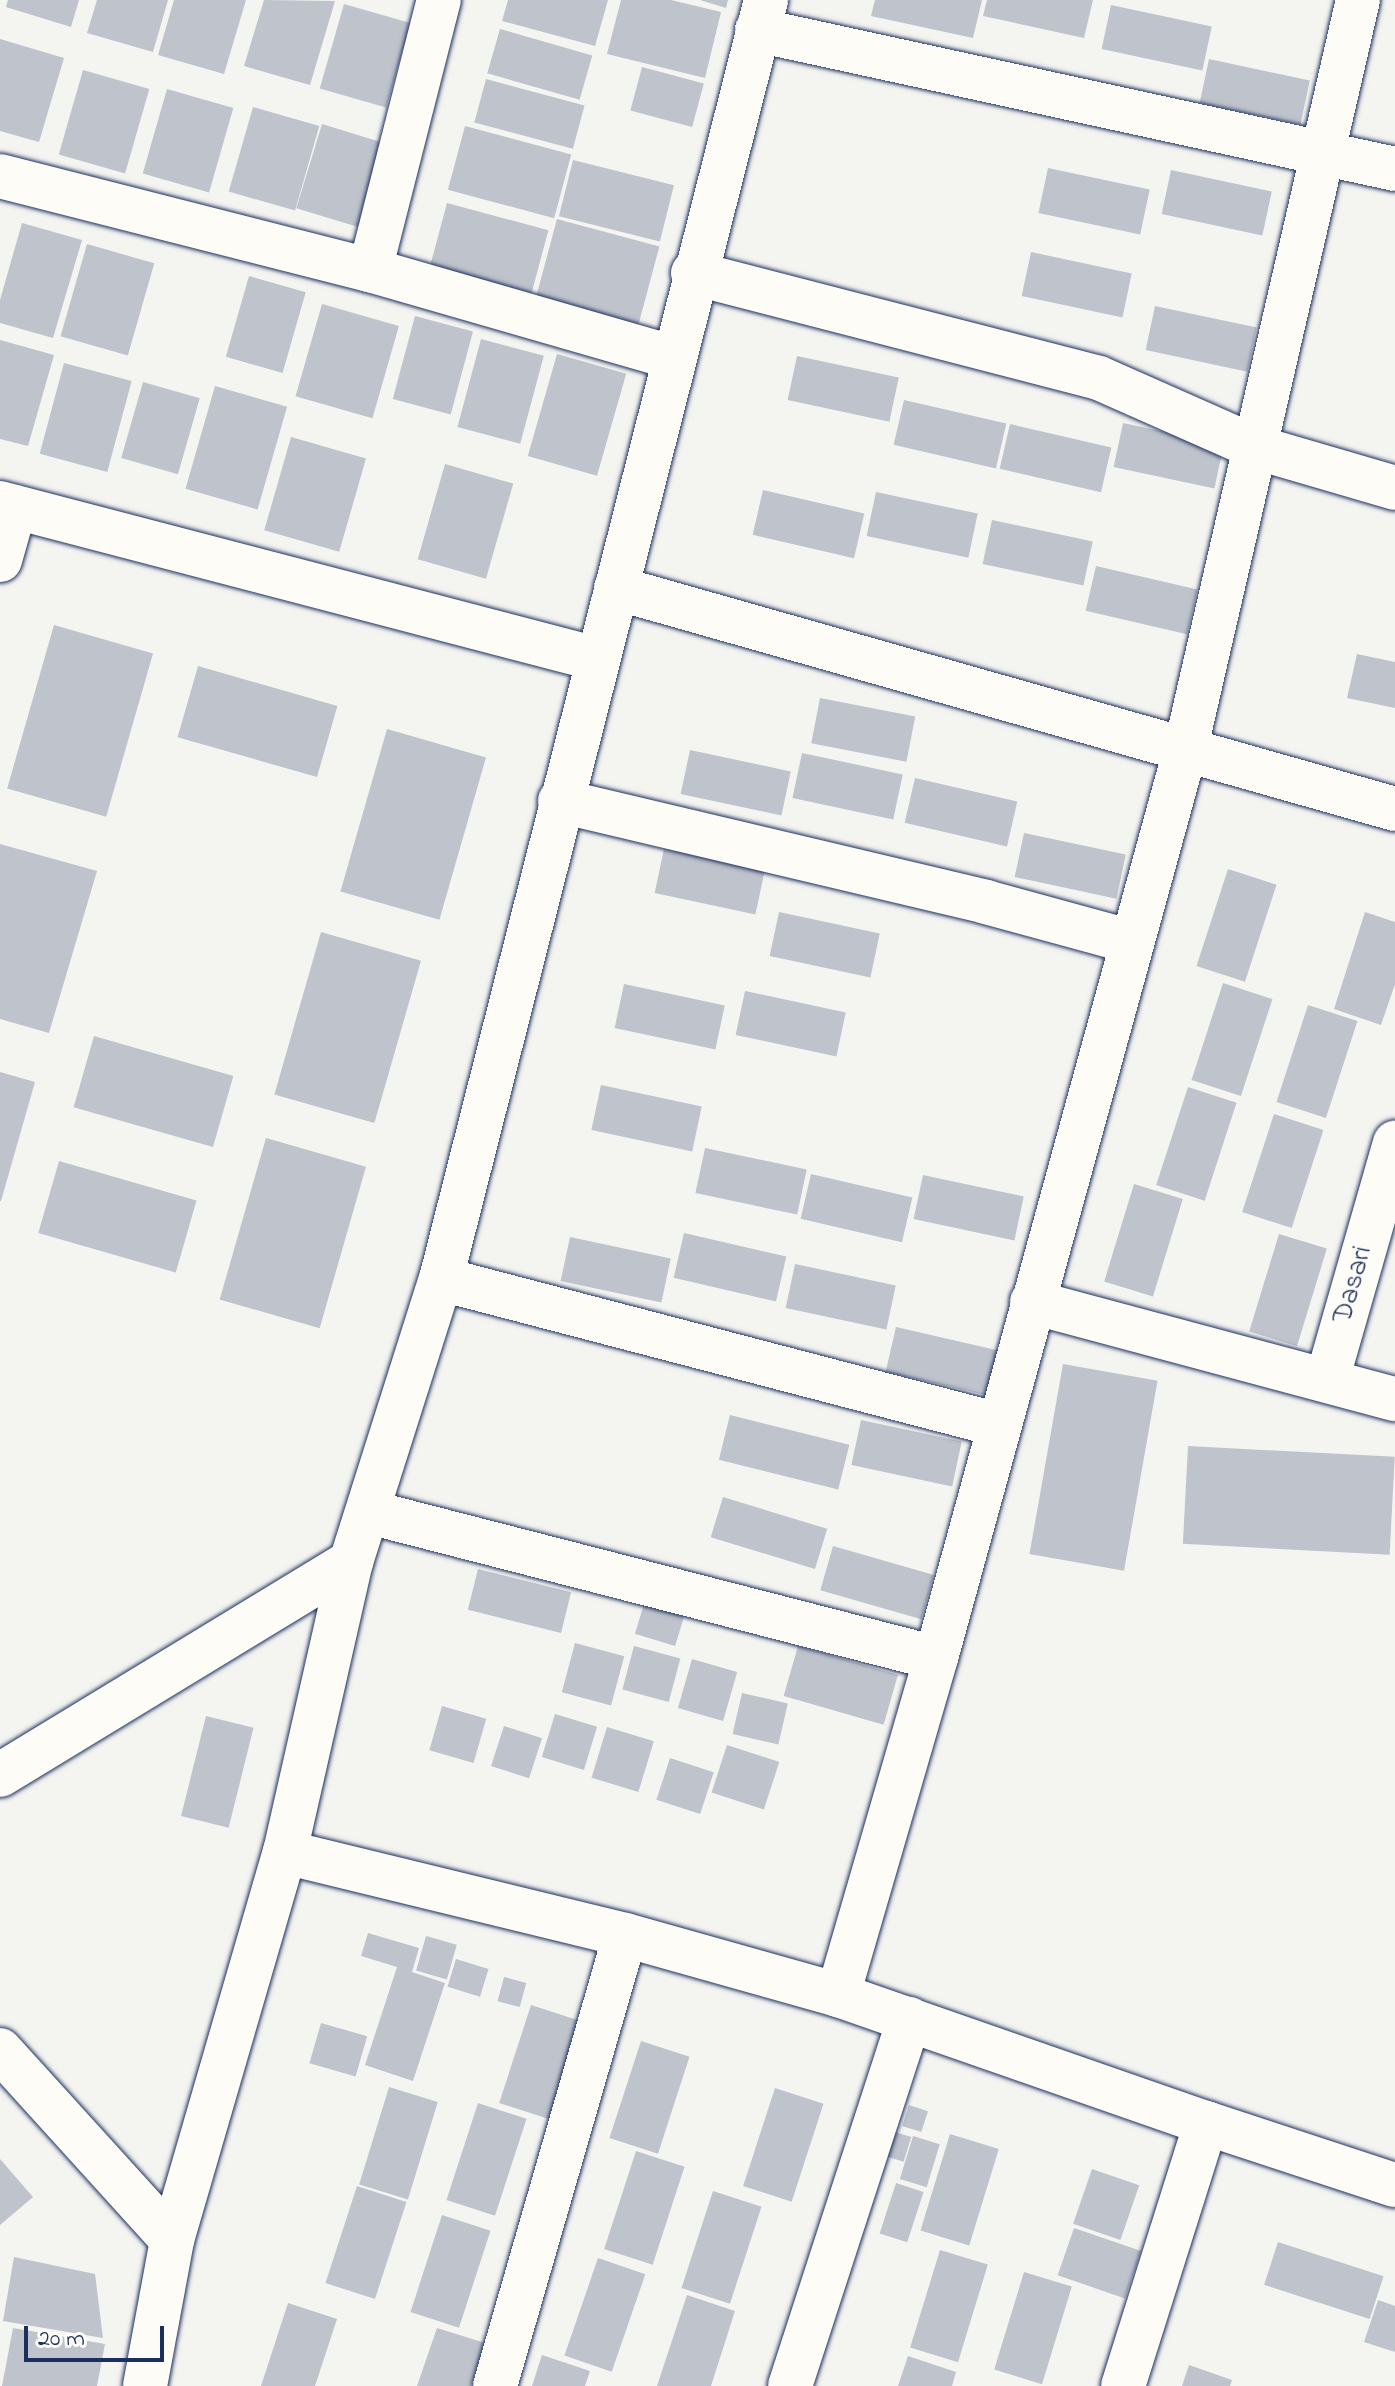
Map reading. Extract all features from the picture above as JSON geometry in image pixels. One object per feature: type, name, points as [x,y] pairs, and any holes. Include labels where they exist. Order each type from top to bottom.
[{"type":"street","points":[[370,270],[439,0]]},
{"type":"street","points":[[838,1995],[936,1658],[1185,751],[1319,151],[1358,0]]},
{"type":"street","points":[[145,2386],[172,2240],[285,1852],[351,1562],[441,1279],[693,273],[762,15],[1395,169]]},
{"type":"street","points":[[0,176],[370,270],[674,358]]},
{"type":"street","points":[[693,273],[1099,378],[1255,447],[1395,488]]},
{"type":"street","points":[[0,560],[8,505],[597,659]]},
{"type":"street","points":[[616,588],[1395,809]]},
{"type":"street","points":[[560,801],[986,902],[1132,942]]},
{"type":"street","name":"Dasari","points":[[1327,1380],[1395,1143]]},
{"type":"street","points":[[441,1279],[999,1425]]},
{"type":"street","points":[[1032,1302],[1395,1399]]},
{"type":"street","points":[[369,1512],[936,1658]]},
{"type":"street","points":[[0,1775],[351,1562]]},
{"type":"street","points":[[285,1852],[625,1935],[838,1995],[1395,2185]]},
{"type":"street","points":[[495,2386],[625,1935]]},
{"type":"street","points":[[790,2386],[909,2019]]},
{"type":"street","points":[[0,2050],[172,2240]]},
{"type":"street","points":[[1123,2386],[1206,2123]]},
{"type":"building","points":[[8,0],[79,0],[71,27],[6,7]]},
{"type":"building","points":[[97,0],[168,0],[153,52],[87,33]]},
{"type":"building","points":[[174,0],[246,0],[224,74],[158,55]]},
{"type":"building","points":[[264,0],[335,1],[310,85],[244,66]]},
{"type":"building","points":[[508,0],[608,0],[595,46],[502,21]]},
{"type":"building","points":[[621,0],[671,0],[721,12],[705,78],[607,54]]},
{"type":"building","points":[[700,0],[728,0],[726,8]]},
{"type":"building","points":[[875,0],[982,0],[973,38],[871,16]]},
{"type":"building","points":[[987,0],[1093,0],[1084,38],[983,16]]},
{"type":"building","points":[[344,4],[410,23],[386,108],[320,89]]},
{"type":"building","points":[[1111,5],[1212,26],[1202,70],[1102,49]]},
{"type":"building","points":[[500,29],[592,55],[580,100],[487,73]]},
{"type":"building","points":[[0,39],[64,58],[39,142],[0,131]]},
{"type":"building","points":[[1209,59],[1310,80],[1300,124],[1200,103]]},
{"type":"building","points":[[642,67],[704,84],[692,127],[630,110]]},
{"type":"building","points":[[83,70],[149,89],[125,174],[59,155]]},
{"type":"building","points":[[486,79],[585,105],[573,149],[474,122]]},
{"type":"building","points":[[167,89],[233,108],[209,193],[143,174]]},
{"type":"building","points":[[253,107],[319,126],[295,211],[229,192]]},
{"type":"building","points":[[322,124],[388,144],[362,228],[296,208]]},
{"type":"building","points":[[465,126],[571,154],[554,218],[448,190]]},
{"type":"building","points":[[573,160],[674,185],[660,241],[559,216]]},
{"type":"building","points":[[1048,168],[1150,190],[1140,235],[1038,213]]},
{"type":"building","points":[[1171,170],[1272,191],[1262,235],[1162,214]]},
{"type":"building","points":[[447,203],[548,230],[532,293],[430,266]]},
{"type":"building","points":[[557,219],[659,246],[638,325],[536,297]]},
{"type":"building","points":[[22,223],[82,240],[53,338],[0,323],[0,300]]},
{"type":"building","points":[[87,244],[154,263],[128,356],[61,336]]},
{"type":"building","points":[[1031,252],[1132,273],[1122,317],[1022,296]]},
{"type":"building","points":[[249,276],[306,292],[283,373],[226,357]]},
{"type":"building","points":[[322,304],[399,326],[372,418],[296,396]]},
{"type":"building","points":[[1155,306],[1257,328],[1247,372],[1146,350]]},
{"type":"building","points":[[415,316],[473,332],[451,415],[393,399]]},
{"type":"building","points":[[481,339],[544,356],[520,444],[457,427]]},
{"type":"building","points":[[0,340],[54,355],[28,446],[0,439]]},
{"type":"building","points":[[557,354],[626,374],[597,476],[528,456]]},
{"type":"building","points":[[797,356],[899,378],[889,422],[788,400]]},
{"type":"building","points":[[64,363],[132,381],[107,472],[40,454]]},
{"type":"building","points":[[143,382],[200,398],[178,474],[121,458]]},
{"type":"building","points":[[215,386],[287,407],[258,510],[186,489]]},
{"type":"building","points":[[904,400],[1006,424],[996,468],[894,445]]},
{"type":"building","points":[[1123,423],[1224,444],[1214,488],[1114,467]]},
{"type":"building","points":[[1010,424],[1111,447],[1101,492],[1000,469]]},
{"type":"building","points":[[291,437],[366,458],[339,552],[264,530]]},
{"type":"building","points":[[445,464],[513,484],[486,579],[418,559]]},
{"type":"building","points":[[763,490],[864,513],[854,558],[753,535]]},
{"type":"building","points":[[876,492],[978,514],[968,558],[867,536]]},
{"type":"building","points":[[992,520],[1093,541],[1083,585],[983,564]]},
{"type":"building","points":[[1096,566],[1197,589],[1187,634],[1086,611]]},
{"type":"building","points":[[54,625],[153,653],[106,817],[7,788]]},
{"type":"building","points":[[1357,654],[1395,662],[1395,708],[1347,698]]},
{"type":"building","points":[[198,666],[337,706],[317,777],[178,737]]},
{"type":"building","points":[[820,698],[915,717],[906,762],[811,743]]},
{"type":"building","points":[[387,729],[486,757],[439,920],[340,891]]},
{"type":"building","points":[[690,750],[791,771],[781,815],[681,794]]},
{"type":"building","points":[[802,753],[903,774],[893,819],[792,798]]},
{"type":"building","points":[[915,778],[1017,802],[1007,846],[905,823]]},
{"type":"building","points":[[1024,833],[1126,855],[1116,899],[1015,877]]},
{"type":"building","points":[[0,844],[97,871],[49,1033],[0,1019]]},
{"type":"building","points":[[664,849],[765,870],[755,914],[655,893]]},
{"type":"building","points":[[1228,869],[1277,885],[1245,982],[1196,966]]},
{"type":"building","points":[[779,912],[880,933],[870,977],[770,956]]},
{"type":"building","points":[[1365,912],[1395,922],[1395,984],[1381,1025],[1334,1009]]},
{"type":"building","points":[[321,932],[421,961],[374,1123],[274,1094]]},
{"type":"building","points":[[1223,983],[1272,999],[1241,1096],[1191,1080]]},
{"type":"building","points":[[624,984],[725,1005],[715,1049],[615,1028]]},
{"type":"building","points":[[745,991],[846,1012],[836,1056],[736,1035]]},
{"type":"building","points":[[1308,1005],[1357,1021],[1326,1118],[1276,1102]]},
{"type":"building","points":[[94,1036],[233,1076],[213,1147],[74,1107]]},
{"type":"building","points":[[0,1072],[35,1082],[1,1201],[0,1201]]},
{"type":"building","points":[[601,1085],[702,1106],[692,1151],[591,1130]]},
{"type":"building","points":[[1188,1087],[1237,1103],[1205,1201],[1156,1185]]},
{"type":"building","points":[[1274,1114],[1323,1130],[1292,1228],[1242,1212]]},
{"type":"building","points":[[266,1138],[366,1167],[320,1328],[220,1299]]},
{"type":"building","points":[[705,1148],[807,1170],[797,1215],[695,1193]]},
{"type":"building","points":[[59,1161],[196,1200],[176,1273],[38,1233]]},
{"type":"building","points":[[811,1174],[912,1197],[902,1242],[801,1219]]},
{"type":"building","points":[[923,1175],[1024,1196],[1014,1240],[914,1219]]},
{"type":"building","points":[[1134,1184],[1183,1199],[1153,1296],[1104,1282]]},
{"type":"building","points":[[684,1233],[786,1257],[776,1301],[674,1278]]},
{"type":"building","points":[[1279,1234],[1327,1249],[1297,1346],[1249,1332]]},
{"type":"building","points":[[570,1237],[671,1258],[661,1302],[561,1281]]},
{"type":"building","points":[[795,1264],[896,1285],[886,1329],[786,1308]]},
{"type":"building","points":[[896,1327],[998,1351],[988,1395],[886,1372]]},
{"type":"building","points":[[1063,1364],[1158,1381],[1124,1571],[1029,1554]]},
{"type":"building","points":[[730,1415],[849,1445],[838,1489],[719,1460]]},
{"type":"building","points":[[861,1420],[962,1441],[952,1486],[851,1465]]},
{"type":"building","points":[[1188,1446],[1395,1457],[1390,1555],[1183,1544]]},
{"type":"building","points":[[723,1497],[827,1529],[815,1569],[711,1537]]},
{"type":"building","points":[[833,1546],[934,1575],[921,1619],[820,1590]]},
{"type":"building","points":[[478,1569],[571,1592],[561,1633],[468,1610]]},
{"type":"building","points":[[644,1604],[684,1616],[675,1646],[635,1634]]},
{"type":"building","points":[[575,1643],[624,1656],[611,1705],[562,1692]]},
{"type":"building","points":[[634,1646],[680,1658],[669,1702],[622,1689]]},
{"type":"building","points":[[798,1646],[898,1675],[884,1725],[784,1696]]},
{"type":"building","points":[[692,1659],[737,1672],[723,1721],[678,1708]]},
{"type":"building","points":[[742,1693],[788,1704],[778,1744],[733,1734]]},
{"type":"building","points":[[442,1706],[486,1719],[474,1763],[429,1750]]},
{"type":"building","points":[[555,1714],[597,1727],[584,1770],[542,1757]]},
{"type":"building","points":[[206,1716],[254,1728],[229,1828],[181,1816]]},
{"type":"building","points":[[504,1726],[542,1738],[529,1778],[491,1766]]},
{"type":"building","points":[[607,1727],[654,1741],[638,1792],[592,1778]]},
{"type":"building","points":[[727,1745],[779,1762],[764,1810],[712,1793]]},
{"type":"building","points":[[670,1758],[714,1772],[700,1814],[656,1800]]},
{"type":"building","points":[[368,1933],[419,1948],[412,1972],[445,1983],[413,2081],[365,2065],[397,1967],[361,1956]]},
{"type":"building","points":[[426,1936],[457,1945],[447,1979],[416,1971]]},
{"type":"building","points":[[456,1959],[489,1969],[480,1997],[448,1987]]},
{"type":"building","points":[[504,1977],[526,1983],[520,2007],[498,2001]]},
{"type":"building","points":[[531,2005],[580,2021],[549,2119],[499,2103]]},
{"type":"building","points":[[321,2023],[367,2036],[356,2077],[309,2063]]},
{"type":"building","points":[[641,2041],[690,2057],[658,2154],[609,2138]]},
{"type":"building","points":[[389,2087],[438,2102],[408,2199],[359,2185]]},
{"type":"building","points":[[775,2088],[824,2104],[792,2202],[743,2186]]},
{"type":"building","points":[[478,2103],[527,2119],[495,2216],[446,2200]]},
{"type":"building","points":[[909,2105],[928,2111],[921,2132],[902,2126]]},
{"type":"building","points":[[895,2132],[911,2137],[904,2162],[887,2157]]},
{"type":"building","points":[[950,2134],[999,2149],[969,2245],[920,2231]]},
{"type":"building","points":[[913,2136],[940,2144],[927,2187],[900,2179]]},
{"type":"building","points":[[636,2151],[685,2167],[653,2265],[604,2249]]},
{"type":"building","points":[[0,2159],[33,2197],[0,2225]]},
{"type":"building","points":[[1092,2169],[1139,2185],[1120,2240],[1073,2224]]},
{"type":"building","points":[[896,2183],[924,2192],[907,2242],[880,2233]]},
{"type":"building","points":[[357,2186],[406,2202],[375,2299],[325,2283]]},
{"type":"building","points":[[713,2191],[762,2207],[730,2304],[681,2288]]},
{"type":"building","points":[[442,2215],[491,2231],[459,2328],[410,2312]]},
{"type":"building","points":[[1074,2228],[1141,2251],[1125,2298],[1058,2275]]},
{"type":"building","points":[[1278,2242],[1384,2276],[1370,2319],[1264,2285]]},
{"type":"building","points":[[940,2250],[988,2265],[958,2362],[910,2348]]},
{"type":"building","points":[[14,2257],[95,2274],[103,2338],[3,2321]]},
{"type":"building","points":[[598,2258],[645,2274],[612,2372],[564,2355]]},
{"type":"building","points":[[1024,2272],[1072,2287],[1042,2384],[994,2370]]},
{"type":"building","points":[[687,2295],[735,2311],[711,2386],[657,2386]]},
{"type":"building","points":[[1378,2300],[1395,2306],[1395,2352],[1364,2342]]},
{"type":"building","points":[[288,2303],[337,2319],[315,2386],[261,2386]]},
{"type":"building","points":[[13,2328],[105,2344],[97,2386],[2,2386]]},
{"type":"building","points":[[437,2328],[485,2343],[471,2386],[417,2386]]},
{"type":"building","points":[[542,2355],[590,2371],[585,2386],[532,2386]]},
{"type":"building","points":[[908,2356],[956,2372],[952,2386],[898,2386]]},
{"type":"building","points":[[1189,2365],[1232,2380],[1230,2386],[1182,2386]]}]
